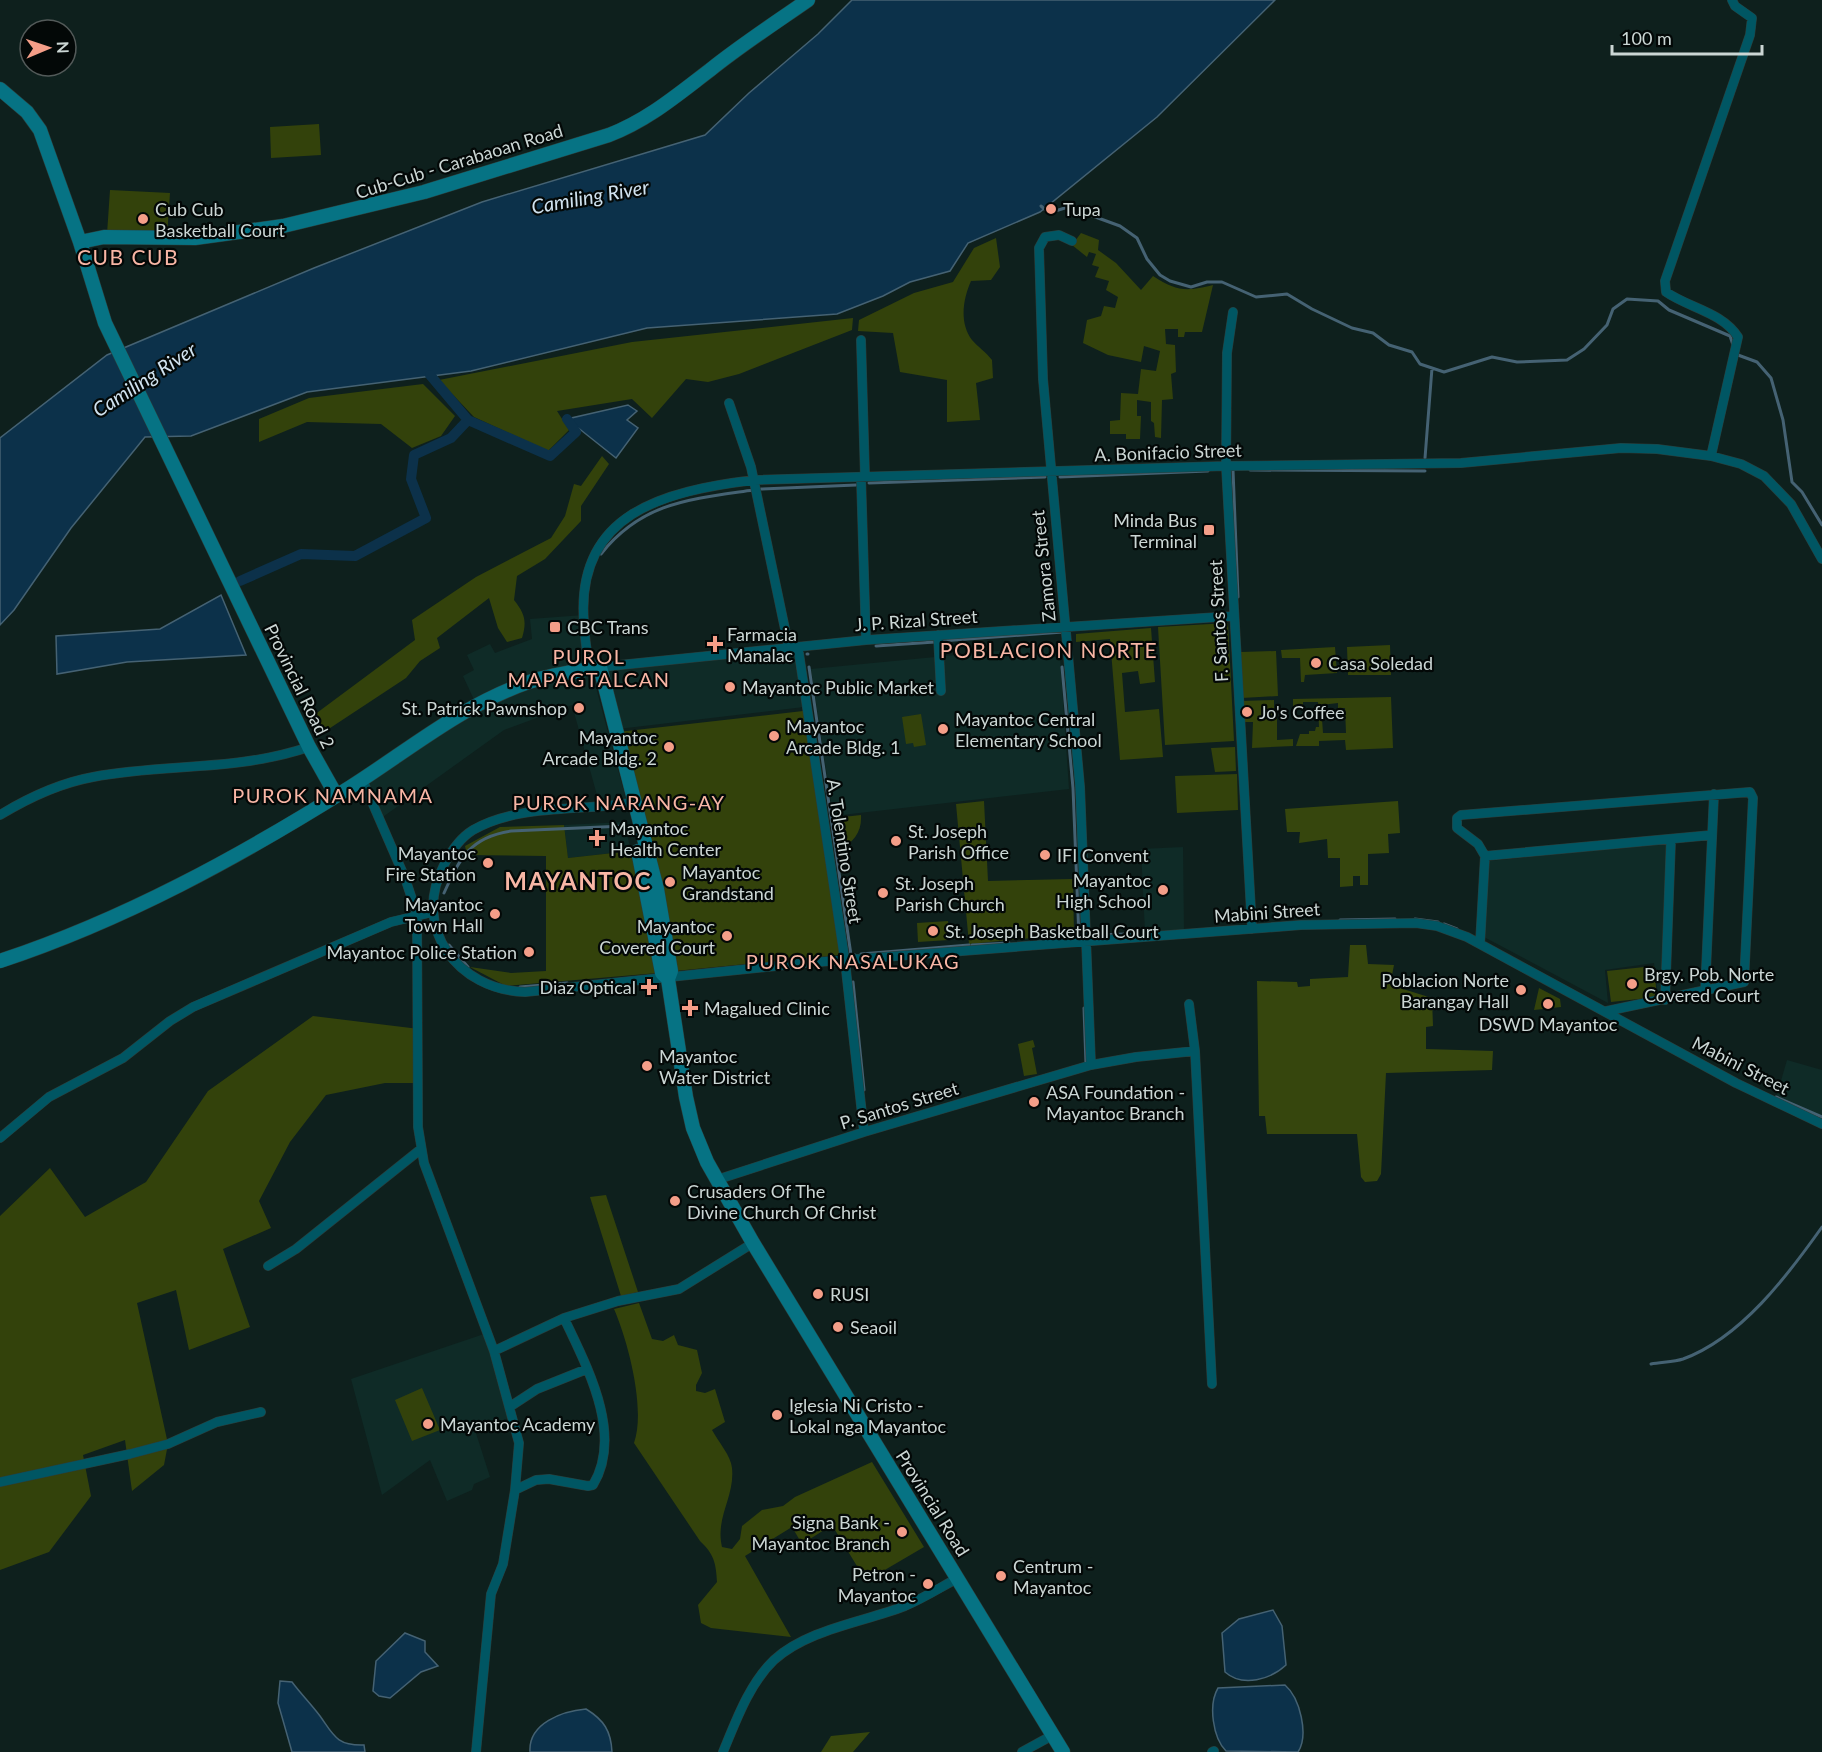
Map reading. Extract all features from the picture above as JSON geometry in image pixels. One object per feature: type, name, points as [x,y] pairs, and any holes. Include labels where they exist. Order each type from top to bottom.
[{"type":"main road","name":"Cub-Cub - Carabaoan Road","points":[[80,242],[105,237],[203,237],[283,226],[424,192],[609,135],[628,128],[665,106],[754,37],[808,0]]},
{"type":"main road","name":"Provincial Road 2","points":[[0,89],[27,112],[40,130],[80,242],[105,323],[309,747],[336,795]]},
{"type":"main road","points":[[0,961],[67,938],[169,891],[243,851],[336,795],[441,725],[486,699],[540,678],[593,664]]},
{"type":"main road","name":"Provincial Road","points":[[593,664],[631,803],[653,895],[662,974],[668,979],[676,1044],[689,1114],[699,1145],[716,1180],[753,1244],[1063,1752]]},
{"type":"street","points":[[1711,456],[1738,337],[1722,320],[1677,301],[1666,292],[1665,281],[1750,35],[1752,18],[1735,6],[1732,0]]},
{"type":"street","name":"Zamora Street","points":[[1072,241],[1051,235],[1042,241],[1039,248],[1043,379],[1050,472],[1066,626],[1084,843],[1085,941],[1091,1065]]},
{"type":"street","name":"F. Santos Street","points":[[1233,312],[1227,353],[1226,466],[1252,929]]},
{"type":"street","points":[[861,340],[867,640]]},
{"type":"street","name":"A. Tolentino Street","points":[[729,403],[743,436],[794,647],[845,961],[864,1132]]},
{"type":"street","name":"A. Bonifacio Street","points":[[593,664],[584,581],[595,552],[609,533],[642,508],[678,494],[754,480],[1226,466],[1461,463],[1621,448],[1711,456],[1741,464],[1764,476],[1791,504],[1822,559]]},
{"type":"street","name":"J. P. Rizal Street","points":[[593,664],[867,640],[1234,616]]},
{"type":"street","points":[[938,635],[941,691]]},
{"type":"street","points":[[0,815],[57,787],[93,777],[244,764],[309,747]]},
{"type":"street","points":[[362,779],[405,878],[417,914],[418,1107],[421,1149],[429,1178],[494,1351],[511,1406],[519,1443],[515,1490],[503,1564],[491,1594],[476,1752]]},
{"type":"street","points":[[1480,944],[1485,856],[1478,844],[1457,828],[1457,818],[1461,815],[1750,792],[1753,802],[1745,978],[1740,985],[1607,1011]]},
{"type":"street","points":[[1705,992],[1714,794]]},
{"type":"street","points":[[0,1138],[40,1103],[123,1058],[170,1021],[193,1007],[391,922],[433,912],[431,898],[440,873],[454,848],[474,830],[525,814],[631,803]]},
{"type":"street","points":[[1485,856],[1712,834]]},
{"type":"street","points":[[1665,1000],[1671,838]]},
{"type":"street","name":"Mabini Street","points":[[433,912],[438,933],[454,960],[481,981],[502,990],[525,992],[668,979],[730,970],[1085,941],[1352,923],[1416,923],[1455,931],[1607,1011],[1736,1083],[1822,1124]]},
{"type":"street","points":[[1189,1004],[1195,1051],[1212,1384]]},
{"type":"street","name":"P. Santos Street","points":[[716,1180],[864,1132],[1091,1065],[1136,1057],[1195,1051]]},
{"type":"street","points":[[268,1266],[296,1249],[421,1149]]},
{"type":"street","points":[[494,1351],[564,1318],[618,1301],[679,1289],[753,1244]]},
{"type":"street","points":[[515,1490],[536,1480],[549,1479],[593,1485],[600,1473],[604,1449],[604,1424],[588,1369],[564,1318]]},
{"type":"street","points":[[511,1406],[537,1389],[588,1369]]},
{"type":"street","points":[[0,1482],[168,1444],[217,1422],[261,1412]]},
{"type":"street","points":[[723,1752],[736,1718],[757,1681],[784,1651],[818,1636],[912,1603],[958,1578]]},
{"type":"street","points":[[1022,1752],[1053,1735]]},
{"type":"shaded area","points":[[584,615],[591,669],[627,803],[600,806],[572,705],[504,730],[380,819],[362,779],[476,704],[463,676],[474,670],[467,655],[490,644],[495,653],[532,639],[530,619]]},
{"type":"shaded area","name":"Mayantoc Central Elementary School","points":[[1048,646],[1049,657],[1060,657],[1069,789],[833,816],[811,669]]},
{"type":"shaded area","points":[[797,650],[804,707],[618,729],[603,669]]},
{"type":"shaded area","name":"Mayantoc Health Center","points":[[624,822],[631,851],[568,858],[564,825]]},
{"type":"shaded area","points":[[1667,843],[1661,998],[1658,997],[1654,963],[1605,970],[1608,1003],[1484,937],[1488,861]]},
{"type":"shaded area","name":"Mayantoc High School","points":[[1183,847],[1184,931],[1145,932],[1141,849]]},
{"type":"shaded area","points":[[1787,1060],[1822,1070],[1822,1116],[1776,1098]]},
{"type":"shaded area","name":"Mayantoc Academy","points":[[484,1334],[512,1417],[475,1430],[490,1477],[474,1484],[472,1490],[447,1501],[430,1460],[382,1495],[351,1379]]},
{"type":"green space","points":[[319,124],[321,155],[271,158],[270,127]]},
{"type":"green space","points":[[110,190],[170,193],[167,237],[107,234]]},
{"type":"green space","points":[[1081,233],[1099,240],[1098,250],[1116,263],[1141,290],[1153,276],[1168,285],[1182,289],[1213,285],[1202,332],[1185,332],[1184,337],[1178,337],[1178,329],[1165,329],[1166,344],[1175,345],[1176,372],[1171,374],[1173,399],[1162,400],[1161,438],[1155,437],[1154,423],[1151,421],[1151,402],[1137,400],[1137,416],[1141,416],[1140,439],[1126,439],[1126,434],[1110,434],[1110,421],[1120,420],[1121,393],[1138,394],[1141,369],[1156,371],[1160,351],[1144,346],[1141,362],[1108,355],[1083,343],[1087,320],[1101,316],[1104,306],[1115,308],[1118,297],[1106,290],[1109,281],[1095,277],[1099,267],[1092,265],[1096,254],[1089,252],[1087,257],[1072,245]]},
{"type":"green space","points":[[996,238],[1000,267],[991,280],[971,281],[964,311],[965,326],[972,340],[992,360],[993,378],[976,383],[980,420],[947,422],[947,380],[900,372],[893,333],[858,331],[859,320],[914,293],[953,282],[974,248]]},
{"type":"green space","points":[[853,318],[852,330],[739,374],[708,382],[686,379],[652,418],[632,399],[557,411],[569,430],[548,451],[474,417],[439,380],[632,342]]},
{"type":"green space","points":[[423,384],[455,416],[441,436],[412,448],[381,424],[307,422],[259,442],[259,419],[309,398]]},
{"type":"green space","points":[[602,456],[609,464],[581,506],[581,521],[545,559],[517,576],[514,600],[524,618],[522,638],[507,642],[498,628],[489,598],[437,638],[440,648],[420,661],[406,678],[318,736],[310,718],[415,640],[412,620],[476,577],[551,538],[565,516],[574,484],[581,486]]},
{"type":"green space","points":[[1228,623],[1234,741],[1165,745],[1158,627]]},
{"type":"green space","points":[[1151,628],[1155,682],[1140,684],[1138,671],[1122,673],[1125,712],[1159,709],[1163,757],[1120,760],[1110,639],[1076,642],[1076,634]]},
{"type":"green space","points":[[1390,645],[1391,675],[1348,675],[1347,647]]},
{"type":"green space","points":[[1335,647],[1337,673],[1305,675],[1304,682],[1301,682],[1300,658],[1282,658],[1281,650]]},
{"type":"green space","points":[[1276,651],[1278,696],[1242,698],[1241,652]]},
{"type":"green space","points":[[1391,697],[1393,748],[1346,750],[1345,740],[1319,741],[1319,746],[1296,746],[1300,734],[1309,734],[1309,731],[1315,731],[1316,727],[1319,727],[1318,702],[1303,702],[1303,707],[1295,707],[1293,714],[1293,699]],"holes":[[[1338,703],[1338,708],[1345,708],[1346,733],[1323,733],[1321,705]]]},
{"type":"green space","points":[[1274,700],[1277,740],[1293,739],[1293,746],[1252,748],[1253,722],[1243,722],[1242,701]]},
{"type":"green space","points":[[803,711],[840,955],[675,971],[618,732]]},
{"type":"green space","points":[[921,714],[926,745],[914,747],[913,743],[906,744],[902,717]]},
{"type":"green space","points":[[1235,747],[1236,771],[1215,772],[1211,748]]},
{"type":"green space","points":[[1237,774],[1238,810],[1177,813],[1175,776]]},
{"type":"green space","points":[[984,801],[988,881],[1073,879],[1074,934],[969,944],[956,804]]},
{"type":"green space","points":[[1398,801],[1400,833],[1388,834],[1389,853],[1368,854],[1368,885],[1360,885],[1360,876],[1353,876],[1353,886],[1340,887],[1340,858],[1328,858],[1327,839],[1299,843],[1300,832],[1287,832],[1285,809]]},
{"type":"green space","points":[[861,815],[856,836],[838,848],[834,818]]},
{"type":"green space","points":[[564,825],[568,858],[631,851],[658,973],[506,986],[470,967],[511,973],[546,971],[546,856],[467,855],[465,846],[500,827]]},
{"type":"green space","name":"St. Joseph Basketball Court","points":[[948,921],[949,940],[918,942],[917,923]]},
{"type":"green space","points":[[1350,945],[1366,945],[1368,964],[1394,965],[1390,985],[1432,998],[1433,1026],[1426,1027],[1426,1049],[1493,1051],[1492,1070],[1386,1073],[1381,1174],[1377,1181],[1365,1182],[1361,1177],[1357,1134],[1267,1134],[1265,1116],[1259,1116],[1257,981],[1297,982],[1298,987],[1310,986],[1310,979],[1348,977]]},
{"type":"green space","name":"Brgy. Pob. Norte Covered Court","points":[[1654,966],[1657,997],[1611,1002],[1607,971]]},
{"type":"green space","points":[[1539,988],[1560,999],[1561,1007],[1534,1010]]},
{"type":"green space","points":[[313,1016],[419,1029],[418,1083],[385,1083],[326,1095],[290,1142],[259,1201],[271,1228],[223,1249],[250,1327],[189,1350],[176,1290],[137,1303],[168,1444],[164,1465],[132,1491],[125,1440],[83,1455],[91,1496],[49,1552],[0,1570],[0,1216],[50,1168],[85,1217],[146,1182],[208,1091]]},
{"type":"green space","points":[[1033,1040],[1035,1047],[1032,1048],[1037,1074],[1024,1076],[1018,1044]]},
{"type":"green space","points":[[606,1195],[638,1292],[621,1296],[590,1197]]},
{"type":"green space","points":[[639,1303],[652,1339],[663,1341],[674,1335],[678,1345],[697,1350],[702,1373],[696,1385],[696,1391],[705,1393],[715,1389],[725,1422],[712,1430],[727,1454],[732,1468],[731,1488],[721,1526],[722,1547],[732,1549],[740,1539],[742,1526],[762,1510],[783,1506],[795,1497],[872,1462],[924,1547],[866,1581],[832,1525],[802,1544],[792,1527],[745,1556],[791,1637],[711,1628],[701,1623],[698,1605],[717,1582],[713,1559],[634,1443],[637,1429],[637,1394],[630,1356],[614,1309]]},
{"type":"green space","points":[[422,1388],[440,1430],[412,1441],[395,1400]]},
{"type":"green space","points":[[870,1732],[853,1752],[821,1752],[831,1736]]},
{"type":"water","name":"Camiling River","points":[[852,0],[1275,0],[1157,117],[1040,212],[968,243],[950,271],[910,282],[883,296],[837,314],[647,328],[471,371],[307,392],[191,436],[145,437],[71,528],[14,610],[0,625],[0,438],[107,355],[314,268],[482,202],[705,135],[749,93],[818,34]]},
{"type":"water","points":[[628,405],[637,411],[627,420],[638,428],[616,458],[567,419]]},
{"type":"water","points":[[221,595],[246,655],[127,662],[57,674],[56,636],[160,629]]},
{"type":"water","points":[[1273,1610],[1282,1626],[1286,1665],[1273,1674],[1257,1680],[1248,1681],[1232,1677],[1225,1672],[1222,1633],[1239,1619]]},
{"type":"water","points":[[405,1633],[425,1641],[425,1652],[438,1666],[421,1672],[390,1698],[379,1696],[373,1691],[376,1661]]},
{"type":"water","points":[[280,1681],[292,1682],[336,1738],[355,1745],[364,1745],[365,1752],[292,1752],[278,1703]]},
{"type":"water","points":[[1285,1685],[1299,1707],[1303,1727],[1298,1752],[1226,1751],[1218,1738],[1213,1721],[1213,1703],[1218,1688]]},
{"type":"water","points":[[586,1709],[598,1717],[605,1727],[610,1738],[612,1752],[530,1752],[531,1742],[541,1726],[567,1712]]},
{"type":"waterway","points":[[1041,206],[1049,213],[1068,207],[1120,226],[1137,238],[1147,259],[1160,275],[1170,281],[1191,287],[1207,282],[1222,282],[1256,297],[1287,294],[1352,328],[1373,333],[1389,345],[1412,352],[1420,364],[1444,372],[1492,357],[1517,362],[1567,360],[1584,349],[1607,325],[1613,309],[1627,299],[1658,301],[1669,310],[1730,336],[1733,345]]},
{"type":"waterway","points":[[1738,355],[1757,362],[1771,378],[1783,420],[1792,482],[1802,492],[1822,525]]},
{"type":"waterway","points":[[1425,458],[1432,368]]},
{"type":"waterway","points":[[240,581],[301,554],[355,556],[426,518],[411,479],[414,455],[451,438],[468,420],[430,375]]},
{"type":"waterway","points":[[468,420],[550,456],[576,432],[567,419]]},
{"type":"waterway","points":[[1233,470],[1238,597]]},
{"type":"waterway","points":[[1250,470],[1425,471]]},
{"type":"waterway","points":[[1060,477],[1208,471]]},
{"type":"waterway","points":[[869,483],[1045,477]]},
{"type":"waterway","points":[[761,489],[856,485]]},
{"type":"waterway","points":[[601,554],[633,523],[651,513],[688,500],[753,490]]},
{"type":"waterway","points":[[941,641],[1063,632]]},
{"type":"waterway","points":[[876,646],[935,642]]},
{"type":"waterway","points":[[809,667],[851,955],[855,955]]},
{"type":"waterway","points":[[1062,667],[1073,788],[1079,938]]},
{"type":"waterway","points":[[444,893],[461,860],[468,851],[485,838],[511,831],[624,826]]},
{"type":"waterway","points":[[1340,920],[1395,919]]},
{"type":"waterway","points":[[1415,919],[1438,922]]},
{"type":"waterway","points":[[1444,924],[1457,929]]},
{"type":"waterway","points":[[1092,935],[1128,934]]},
{"type":"waterway","points":[[972,945],[1009,943]]},
{"type":"waterway","points":[[449,945],[468,967]]},
{"type":"waterway","points":[[861,954],[969,945]]},
{"type":"waterway","points":[[853,982],[864,1090]]},
{"type":"waterway","points":[[520,987],[567,983]]},
{"type":"waterway","points":[[1084,1008],[1086,1064]]},
{"type":"waterway","points":[[1776,1097],[1822,1117]]},
{"type":"waterway","points":[[1651,1364],[1683,1359],[1704,1349],[1744,1321],[1794,1265],[1822,1227]]},
{"type":"place","name":"Tupa","points":[[1051,209]]},
{"type":"place","name":"Cub Cub Basketball Court","points":[[143,219]]},
{"type":"place","name":"Minda Bus Terminal","points":[[1209,530]]},
{"type":"place","name":"CBC Trans","points":[[555,627]]},
{"type":"place","name":"Farmacia Manalac","points":[[715,644]]},
{"type":"place","name":"Casa Soledad","points":[[1316,663]]},
{"type":"place","name":"Mayantoc Public Market","points":[[730,687]]},
{"type":"place","name":"St. Patrick Pawnshop","points":[[579,708]]},
{"type":"place","name":"Jo's Coffee","points":[[1247,712]]},
{"type":"place","name":"Mayantoc Central Elementary School","points":[[943,729]]},
{"type":"place","name":"Mayantoc Arcade Bldg. 1","points":[[774,736]]},
{"type":"place","name":"Mayantoc Arcade Bldg. 2","points":[[669,747]]},
{"type":"place","name":"Mayantoc Health Center","points":[[597,838]]},
{"type":"place","name":"St. Joseph Parish Office","points":[[896,841]]},
{"type":"place","name":"IFI Convent","points":[[1045,855]]},
{"type":"place","name":"Mayantoc Fire Station","points":[[488,863]]},
{"type":"place","name":"Mayantoc Grandstand","points":[[670,882]]},
{"type":"place","name":"Mayantoc High School","points":[[1163,890]]},
{"type":"place","name":"St. Joseph Parish Church","points":[[883,893]]},
{"type":"place","name":"Mayantoc Town Hall","points":[[495,914]]},
{"type":"place","name":"St. Joseph Basketball Court","points":[[933,931]]},
{"type":"place","name":"Mayantoc Covered Court","points":[[727,936]]},
{"type":"place","name":"Mayantoc Police Station","points":[[529,952]]},
{"type":"place","name":"Brgy. Pob. Norte Covered Court","points":[[1632,984]]},
{"type":"place","name":"Diaz Optical","points":[[649,987]]},
{"type":"place","name":"Poblacion Norte Barangay Hall","points":[[1521,990]]},
{"type":"place","name":"DSWD Mayantoc","points":[[1548,1004]]},
{"type":"place","name":"Magalued Clinic","points":[[690,1008]]},
{"type":"place","name":"Mayantoc Water District","points":[[647,1066]]},
{"type":"place","name":"ASA Foundation - Mayantoc Branch","points":[[1034,1102]]},
{"type":"place","name":"Crusaders Of The Divine Church Of Christ","points":[[675,1201]]},
{"type":"place","name":"RUSI","points":[[818,1294]]},
{"type":"place","name":"Seaoil","points":[[838,1327]]},
{"type":"place","name":"Iglesia Ni Cristo - Lokal nga Mayantoc","points":[[777,1415]]},
{"type":"place","name":"Mayantoc Academy","points":[[428,1424]]},
{"type":"place","name":"Signa Bank - Mayantoc Branch","points":[[902,1532]]},
{"type":"place","name":"Centrum - Mayantoc","points":[[1001,1576]]},
{"type":"place","name":"Petron - Mayantoc","points":[[928,1584]]},
{"type":"district","name":"CUB CUB","points":[[128,256]]},
{"type":"district","name":"POBLACION NORTE","points":[[1049,649]]},
{"type":"district","name":"PUROL MAPAGTALCAN","points":[[589,668]]},
{"type":"district","name":"PUROK NAMNAMA","points":[[333,795]]},
{"type":"district","name":"PUROK NARANG-AY","points":[[619,802]]},
{"type":"district","name":"MAYANTOC","points":[[578,880]]},
{"type":"district","name":"PUROK NASALUKAG","points":[[853,961]]}]
